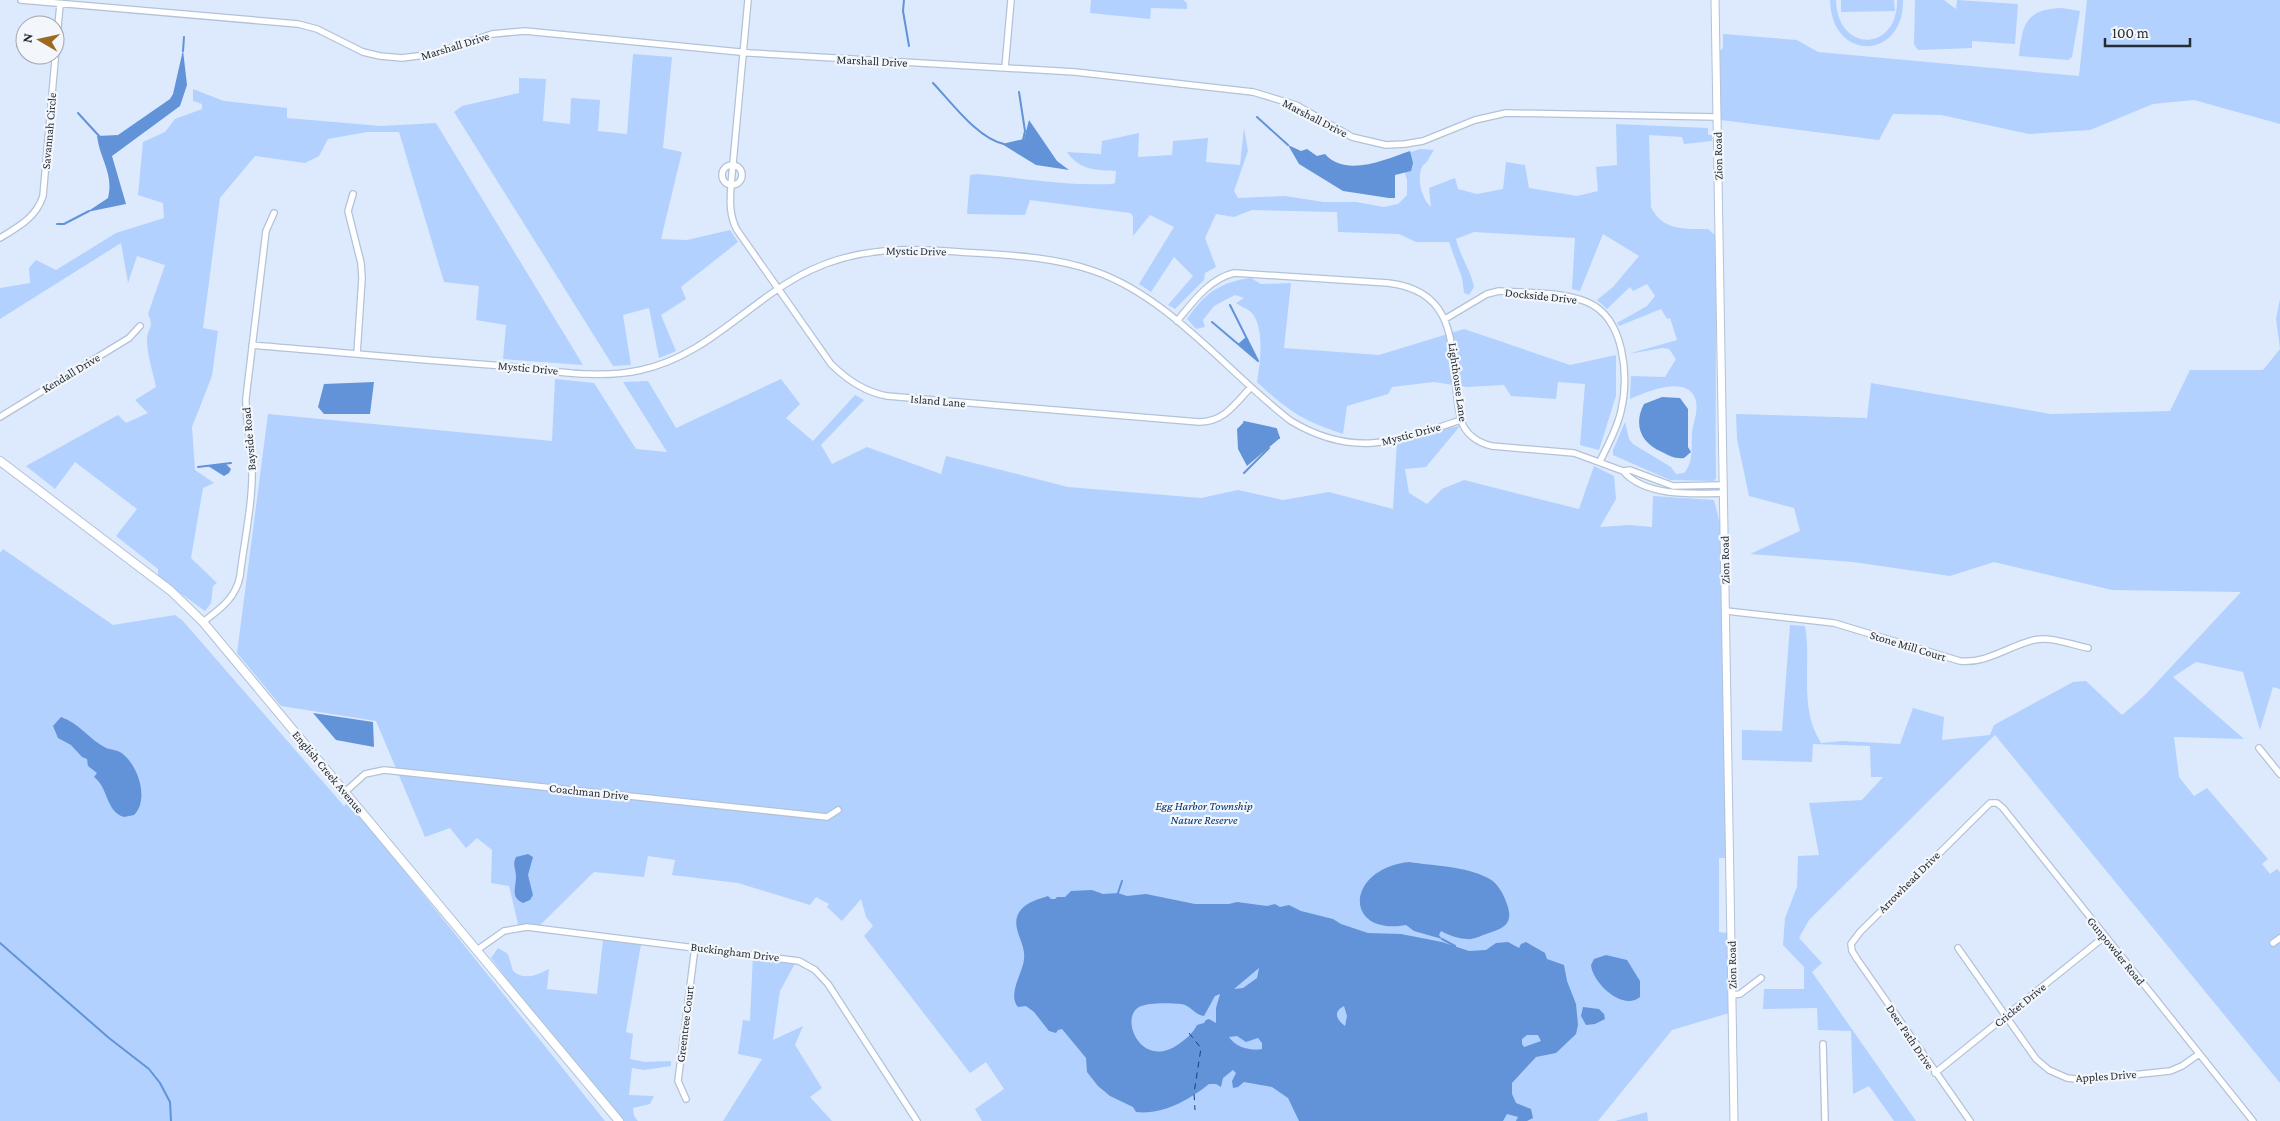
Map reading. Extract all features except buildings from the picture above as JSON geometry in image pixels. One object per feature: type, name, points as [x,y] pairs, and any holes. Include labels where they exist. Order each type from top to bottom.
[{"type":"main road","name":"English Creek Avenue","points":[[0,461],[171,591],[203,622],[619,1121]]},
{"type":"street","name":"Marshall Drive","points":[[21,0],[298,24],[317,29],[363,52],[389,58],[424,56],[482,37],[514,32],[743,53],[1083,72],[1260,94],[1296,106],[1352,137],[1386,145],[1422,141],[1480,118],[1512,113],[1717,117]]},
{"type":"street","name":"Island Lane","points":[[748,0],[730,210],[734,225],[835,368],[860,387],[887,396],[1205,422],[1225,414],[1251,387]]},
{"type":"street","points":[[1005,68],[1011,0]]},
{"type":"street","name":"Zion Road","points":[[1715,0],[1734,1121]]},
{"type":"street","name":"Savannah Circle","points":[[0,238],[30,218],[43,196],[60,4]]},
{"type":"street","name":"Island Lane","points":[[734,165],[741,171],[742,178],[737,184],[731,185],[724,182],[721,174],[727,166],[734,165]]},
{"type":"street","points":[[353,194],[348,211],[361,263],[362,278],[357,354]]},
{"type":"street","name":"Bayside Road","points":[[203,622],[230,599],[236,589],[240,576],[252,473],[245,408],[266,231],[274,213]]},
{"type":"street","name":"Mystic Drive","points":[[252,345],[595,373],[627,373],[656,367],[678,358],[702,344],[778,289],[807,272],[831,262],[884,249],[914,248],[1036,258],[1077,266],[1108,276],[1146,297],[1177,321],[1275,409],[1304,428],[1332,439],[1352,443],[1394,441],[1461,420]]},
{"type":"street","name":"Lighthouse Lane","points":[[1177,321],[1216,280],[1239,272],[1398,284],[1411,288],[1425,297],[1445,318],[1452,339],[1461,420],[1469,434],[1478,441],[1489,446],[1574,453],[1623,471],[1630,470],[1673,486],[1723,489]]},
{"type":"street","name":"Dockside Drive","points":[[1445,318],[1487,294],[1499,291],[1577,298],[1590,303],[1602,312],[1612,326],[1620,346],[1625,381],[1619,420],[1600,461]]},
{"type":"street","name":"Kendall Drive","points":[[0,416],[129,338],[140,326]]},
{"type":"street","name":"Stone Mill Court","points":[[1726,611],[1834,623],[1960,662],[1979,660],[2038,640],[2050,640],[2088,648]]},
{"type":"street","points":[[2259,748],[2280,774]]},
{"type":"street","name":"Coachman Drive","points":[[345,792],[368,773],[384,770],[827,817],[838,810]]},
{"type":"street","name":"Gunpowder Road","points":[[1974,817],[1990,802],[1997,803],[2003,808],[2104,937],[2253,1121]]},
{"type":"street","name":"Arrowhead Drive","points":[[1852,951],[1851,944],[1860,932],[1974,817]]},
{"type":"street","name":"Buckingham Drive","points":[[477,950],[504,931],[527,927],[792,959],[815,970],[833,991],[917,1121]]},
{"type":"street","name":"Cricket Drive","points":[[1935,1073],[2104,937]]},
{"type":"street","points":[[2273,943],[2280,938]]},
{"type":"street","name":"Greentree Court","points":[[686,1100],[678,1081],[694,947]]},
{"type":"street","name":"Apples Drive","points":[[1958,948],[2005,1017],[2042,1066],[2056,1074],[2067,1078],[2084,1080],[2170,1071],[2182,1066],[2199,1054]]},
{"type":"street","name":"Deer Path Drive","points":[[1852,951],[1970,1121]]},
{"type":"street","points":[[1732,995],[1740,994],[1762,978]]},
{"type":"street","points":[[1823,1044],[1824,1121]]},
{"type":"green space","points":[[1091,0],[1183,0],[1187,3],[1187,9],[1151,8],[1150,19],[1090,13]]},
{"type":"green space","points":[[1830,0],[1836,0],[1839,17],[1846,30],[1856,37],[1867,40],[1878,37],[1888,30],[1895,17],[1897,0],[1903,0],[1900,20],[1892,34],[1881,43],[1867,46],[1854,43],[1842,35],[1833,20]]},
{"type":"green space","points":[[1841,0],[1894,0],[1895,11],[1841,12]]},
{"type":"green space","points":[[1915,0],[1944,0],[1956,9],[1957,0],[2018,4],[2015,44],[1972,41],[1972,48],[1918,50],[1914,44]]},
{"type":"green space","points":[[2087,0],[2280,0],[2280,124],[2194,100],[2153,104],[2090,130],[2029,134],[1941,115],[1893,114],[1879,140],[1721,120],[1720,51],[1723,48],[1723,34],[1797,40],[1818,52],[2079,76]]},
{"type":"green space","points":[[2062,8],[2080,11],[2072,57],[2068,60],[2019,56],[2022,35],[2028,20],[2041,11]]},
{"type":"green space","points":[[633,54],[672,57],[663,148],[682,152],[661,239],[687,240],[730,230],[738,242],[681,287],[686,299],[661,315],[676,351],[659,358],[649,308],[623,315],[631,365],[613,366],[454,112],[462,106],[519,93],[519,78],[546,79],[543,121],[570,124],[571,98],[600,100],[598,131],[627,134]]},
{"type":"green space","points":[[193,89],[224,101],[287,108],[287,118],[381,126],[436,123],[583,365],[503,359],[506,325],[476,320],[479,286],[444,282],[399,132],[367,132],[328,139],[319,156],[305,163],[255,156],[220,198],[203,328],[218,331],[212,376],[192,427],[195,470],[214,483],[203,488],[191,558],[217,583],[213,586],[211,603],[205,611],[158,577],[158,569],[116,536],[137,509],[75,462],[55,489],[26,466],[118,415],[126,423],[148,413],[135,400],[156,387],[147,346],[147,336],[151,325],[148,314],[165,265],[137,256],[128,283],[121,243],[0,319],[0,288],[30,283],[29,268],[36,260],[56,270],[116,233],[164,218],[163,203],[138,195],[143,142],[165,132],[175,119],[202,109],[202,104],[193,101]]},
{"type":"green space","points":[[1616,124],[1708,128],[1708,135],[1712,135],[1712,141],[1684,144],[1682,137],[1649,135],[1651,207],[1656,215],[1668,225],[1691,229],[1708,229],[1715,235],[1716,478],[1714,481],[1670,480],[1613,455],[1613,450],[1625,422],[1629,439],[1633,444],[1671,467],[1676,474],[1684,473],[1691,459],[1696,401],[1692,393],[1685,388],[1676,386],[1656,389],[1630,399],[1631,376],[1665,377],[1676,359],[1669,349],[1663,348],[1628,354],[1677,340],[1670,318],[1667,319],[1661,309],[1619,326],[1617,323],[1647,306],[1655,296],[1647,284],[1633,291],[1630,287],[1607,309],[1597,300],[1613,287],[1639,256],[1603,234],[1580,291],[1572,289],[1575,238],[1474,232],[1456,239],[1474,287],[1469,295],[1464,293],[1462,278],[1449,242],[1416,242],[1399,234],[1338,232],[1337,212],[1252,210],[1234,217],[1216,214],[1205,238],[1216,267],[1205,273],[1204,280],[1175,309],[1168,305],[1193,276],[1174,257],[1151,292],[1139,284],[1174,227],[1150,215],[1133,236],[1133,216],[1130,213],[1030,200],[1025,215],[967,214],[970,175],[977,174],[1078,184],[1112,184],[1115,183],[1116,171],[1088,168],[1077,162],[1067,152],[1101,154],[1102,141],[1139,133],[1138,157],[1172,155],[1173,141],[1208,138],[1206,162],[1240,165],[1244,128],[1248,151],[1234,191],[1238,198],[1285,196],[1324,202],[1356,202],[1384,207],[1398,204],[1407,195],[1407,180],[1400,156],[1420,149],[1434,150],[1423,165],[1420,175],[1422,193],[1431,207],[1429,188],[1455,178],[1458,189],[1477,194],[1503,189],[1506,162],[1525,165],[1529,188],[1577,196],[1598,191],[1596,167],[1617,165]]},
{"type":"green space","points":[[1251,278],[1261,284],[1291,283],[1284,348],[1379,355],[1464,329],[1570,365],[1616,355],[1616,396],[1599,450],[1580,445],[1585,384],[1558,382],[1556,399],[1511,396],[1504,385],[1467,387],[1434,382],[1392,387],[1388,394],[1347,406],[1343,434],[1306,419],[1287,408],[1257,382],[1260,347],[1259,328],[1252,313],[1236,303],[1244,298],[1235,295],[1214,306],[1203,320],[1205,327],[1196,329],[1187,319],[1200,302],[1214,290],[1230,282]]},
{"type":"green space","points":[[2280,299],[2280,349],[2276,319]]},
{"type":"green space","points":[[2280,349],[2280,689],[2273,687],[2260,730],[2243,672],[2196,662],[2173,677],[2244,739],[2174,737],[2179,777],[2194,796],[2207,788],[2268,859],[2262,864],[2270,874],[2277,869],[2280,872],[2280,1083],[1995,735],[1809,920],[1799,938],[1822,963],[1812,972],[1916,1121],[1894,1121],[1869,1086],[1853,1094],[1851,1031],[1818,1030],[1817,1008],[1763,1009],[1764,989],[1804,989],[1804,967],[1783,945],[1785,918],[1797,887],[1798,856],[1819,855],[1809,803],[1862,800],[1883,777],[1871,777],[1870,746],[1813,744],[1812,762],[1742,760],[1742,730],[1782,731],[1790,625],[1805,626],[1810,715],[1821,743],[1842,741],[1900,744],[1913,708],[1944,717],[1942,740],[1990,735],[1994,725],[2073,682],[2086,681],[2122,715],[2144,696],[2241,592],[2112,590],[1994,562],[1950,576],[1853,562],[1750,554],[1800,531],[1794,508],[1749,496],[1737,439],[1736,414],[1867,418],[1871,383],[2051,414],[2170,411],[2190,370],[2263,370]]},
{"type":"green space","name":"Egg Harbor Township Nature Reserve","points":[[555,379],[594,383],[636,449],[667,452],[623,382],[648,381],[676,428],[781,379],[800,404],[786,418],[813,441],[855,395],[864,400],[821,445],[832,464],[867,447],[941,474],[946,456],[1068,487],[1201,498],[1238,490],[1283,500],[1329,492],[1393,509],[1397,441],[1430,431],[1460,426],[1426,467],[1405,469],[1409,493],[1427,504],[1442,489],[1464,480],[1579,509],[1594,466],[1614,476],[1616,499],[1600,527],[1630,525],[1652,527],[1653,496],[1714,500],[1720,524],[1726,858],[1719,858],[1719,932],[1727,933],[1729,1013],[1672,1030],[1598,1121],[982,1121],[975,1109],[1004,1089],[986,1062],[970,1073],[864,936],[873,926],[866,917],[861,899],[842,921],[827,907],[829,904],[816,897],[810,905],[738,883],[672,875],[675,860],[648,856],[644,877],[594,872],[536,929],[519,928],[509,886],[491,883],[492,850],[477,838],[466,848],[450,828],[425,837],[376,721],[281,706],[237,653],[268,414],[552,441]]},
{"type":"green space","points":[[3,549],[113,625],[175,615],[183,621],[344,806],[349,802],[605,1121],[0,1121],[0,553]]},
{"type":"green space","points":[[603,940],[641,944],[626,1032],[633,1034],[630,1059],[645,1062],[671,1061],[671,1066],[644,1070],[632,1068],[629,1095],[654,1096],[650,1104],[633,1108],[634,1116],[638,1121],[624,1121],[517,993],[491,958],[498,948],[508,954],[513,971],[522,976],[531,976],[549,969],[547,989],[597,994]]},
{"type":"green space","points":[[753,954],[797,960],[780,991],[773,1040],[803,1026],[795,1045],[822,1088],[810,1097],[832,1121],[723,1121],[762,1059],[738,1054],[743,1020],[750,1021]]},
{"type":"green space","points":[[1647,1112],[1648,1121],[1615,1121]]},
{"type":"shaded area","points":[[183,50],[187,85],[180,106],[112,156],[126,204],[87,212],[108,198],[108,174],[97,136],[118,135],[170,99],[173,94]]},
{"type":"shaded area","points":[[1029,120],[1057,161],[1069,170],[1036,165],[1002,144],[1024,139]]},
{"type":"shaded area","points":[[1288,145],[1301,151],[1307,149],[1317,156],[1325,154],[1334,161],[1344,165],[1366,165],[1410,151],[1413,163],[1411,171],[1395,175],[1395,198],[1389,198],[1343,191],[1299,164]]},
{"type":"shaded area","points":[[1246,337],[1258,361],[1238,344]]},
{"type":"shaded area","points":[[374,382],[370,414],[324,414],[318,407],[324,384]]},
{"type":"shaded area","points":[[1662,397],[1680,398],[1688,409],[1688,447],[1691,452],[1684,458],[1673,457],[1655,448],[1649,444],[1641,432],[1639,419],[1644,404]]},
{"type":"shaded area","points":[[1244,422],[1276,429],[1280,438],[1247,466],[1238,449],[1237,429]]},
{"type":"shaded area","points":[[226,464],[231,469],[224,476],[208,466]]},
{"type":"shaded area","points":[[313,713],[373,722],[374,747],[336,740]]},
{"type":"shaded area","points":[[61,717],[73,723],[100,745],[122,753],[129,761],[138,776],[141,793],[141,801],[134,815],[124,817],[113,810],[102,787],[94,777],[97,773],[88,766],[87,759],[82,757],[71,745],[58,738],[53,726]]},
{"type":"shaded area","points":[[528,854],[533,857],[528,875],[533,895],[530,900],[523,903],[515,895],[516,877],[514,862],[516,857]]},
{"type":"shaded area","points":[[1409,862],[1469,871],[1491,880],[1502,893],[1508,907],[1509,919],[1507,923],[1499,929],[1472,939],[1457,938],[1441,931],[1439,935],[1442,939],[1414,931],[1406,925],[1385,926],[1371,921],[1362,912],[1360,900],[1363,888],[1373,876],[1388,867]]},
{"type":"shaded area","points":[[1092,890],[1103,894],[1118,893],[1127,896],[1146,894],[1195,904],[1229,904],[1237,902],[1267,906],[1275,904],[1280,907],[1289,905],[1301,911],[1333,919],[1341,924],[1368,933],[1401,934],[1442,942],[1469,951],[1486,950],[1496,943],[1508,942],[1519,948],[1521,944],[1526,942],[1545,953],[1547,959],[1564,965],[1567,981],[1576,1004],[1578,1025],[1576,1034],[1556,1053],[1536,1057],[1512,1083],[1512,1094],[1516,1103],[1531,1109],[1533,1118],[1527,1121],[1516,1121],[1518,1117],[1507,1114],[1503,1121],[1299,1121],[1288,1098],[1272,1087],[1244,1082],[1238,1087],[1233,1088],[1232,1081],[1236,1073],[1233,1070],[1223,1078],[1221,1087],[1216,1084],[1209,1084],[1193,1096],[1166,1109],[1136,1112],[1133,1107],[1110,1096],[1098,1086],[1087,1072],[1086,1058],[1062,1029],[1056,1033],[1049,1031],[1034,1012],[1026,1006],[1018,1007],[1015,1002],[1015,990],[1024,959],[1016,922],[1019,912],[1026,905],[1034,901],[1048,896],[1051,899],[1065,897],[1071,891]],"holes":[[[1259,968],[1257,978],[1243,988],[1234,989]],[[1220,994],[1216,1008],[1216,1023],[1209,1019],[1197,1025],[1189,1036],[1179,1044],[1166,1051],[1154,1051],[1144,1047],[1137,1040],[1131,1021],[1133,1013],[1139,1007],[1166,1003],[1181,1004],[1204,1016],[1215,996]],[[1344,1006],[1347,1016],[1345,1026],[1337,1016]],[[1527,1035],[1538,1035],[1541,1041],[1524,1047],[1522,1039]],[[1237,1036],[1246,1042],[1258,1038],[1262,1043],[1262,1049],[1244,1048],[1229,1037]]]},
{"type":"shaded area","points":[[1606,955],[1627,960],[1640,981],[1640,997],[1625,1001],[1610,993],[1597,980],[1591,965],[1594,959]]},
{"type":"shaded area","points":[[1583,1007],[1599,1009],[1604,1014],[1605,1019],[1595,1024],[1586,1025],[1581,1016]]},
{"type":"waterway","points":[[904,0],[903,11],[909,46]]},
{"type":"waterway","points":[[183,51],[184,37]]},
{"type":"waterway","points":[[933,83],[975,128],[994,141],[1004,144]]},
{"type":"waterway","points":[[1019,92],[1025,131],[1023,140]]},
{"type":"waterway","points":[[78,113],[100,137]]},
{"type":"waterway","points":[[1257,117],[1288,145]]},
{"type":"waterway","points":[[57,224],[64,224],[89,211]]},
{"type":"waterway","points":[[1212,322],[1258,361],[1230,305]]},
{"type":"waterway","points":[[1244,422],[1276,429],[1279,438]]},
{"type":"waterway","points":[[1244,473],[1269,448]]},
{"type":"waterway","points":[[198,467],[231,463]]},
{"type":"waterway","points":[[1118,893],[1122,881]]},
{"type":"waterway","points":[[1442,939],[1455,946]]},
{"type":"waterway","points":[[0,943],[109,1038],[149,1069],[160,1083],[170,1102],[171,1121]]},
{"type":"ferry route","points":[[1189,1033],[1201,1048],[1194,1093],[1195,1110]]}]
